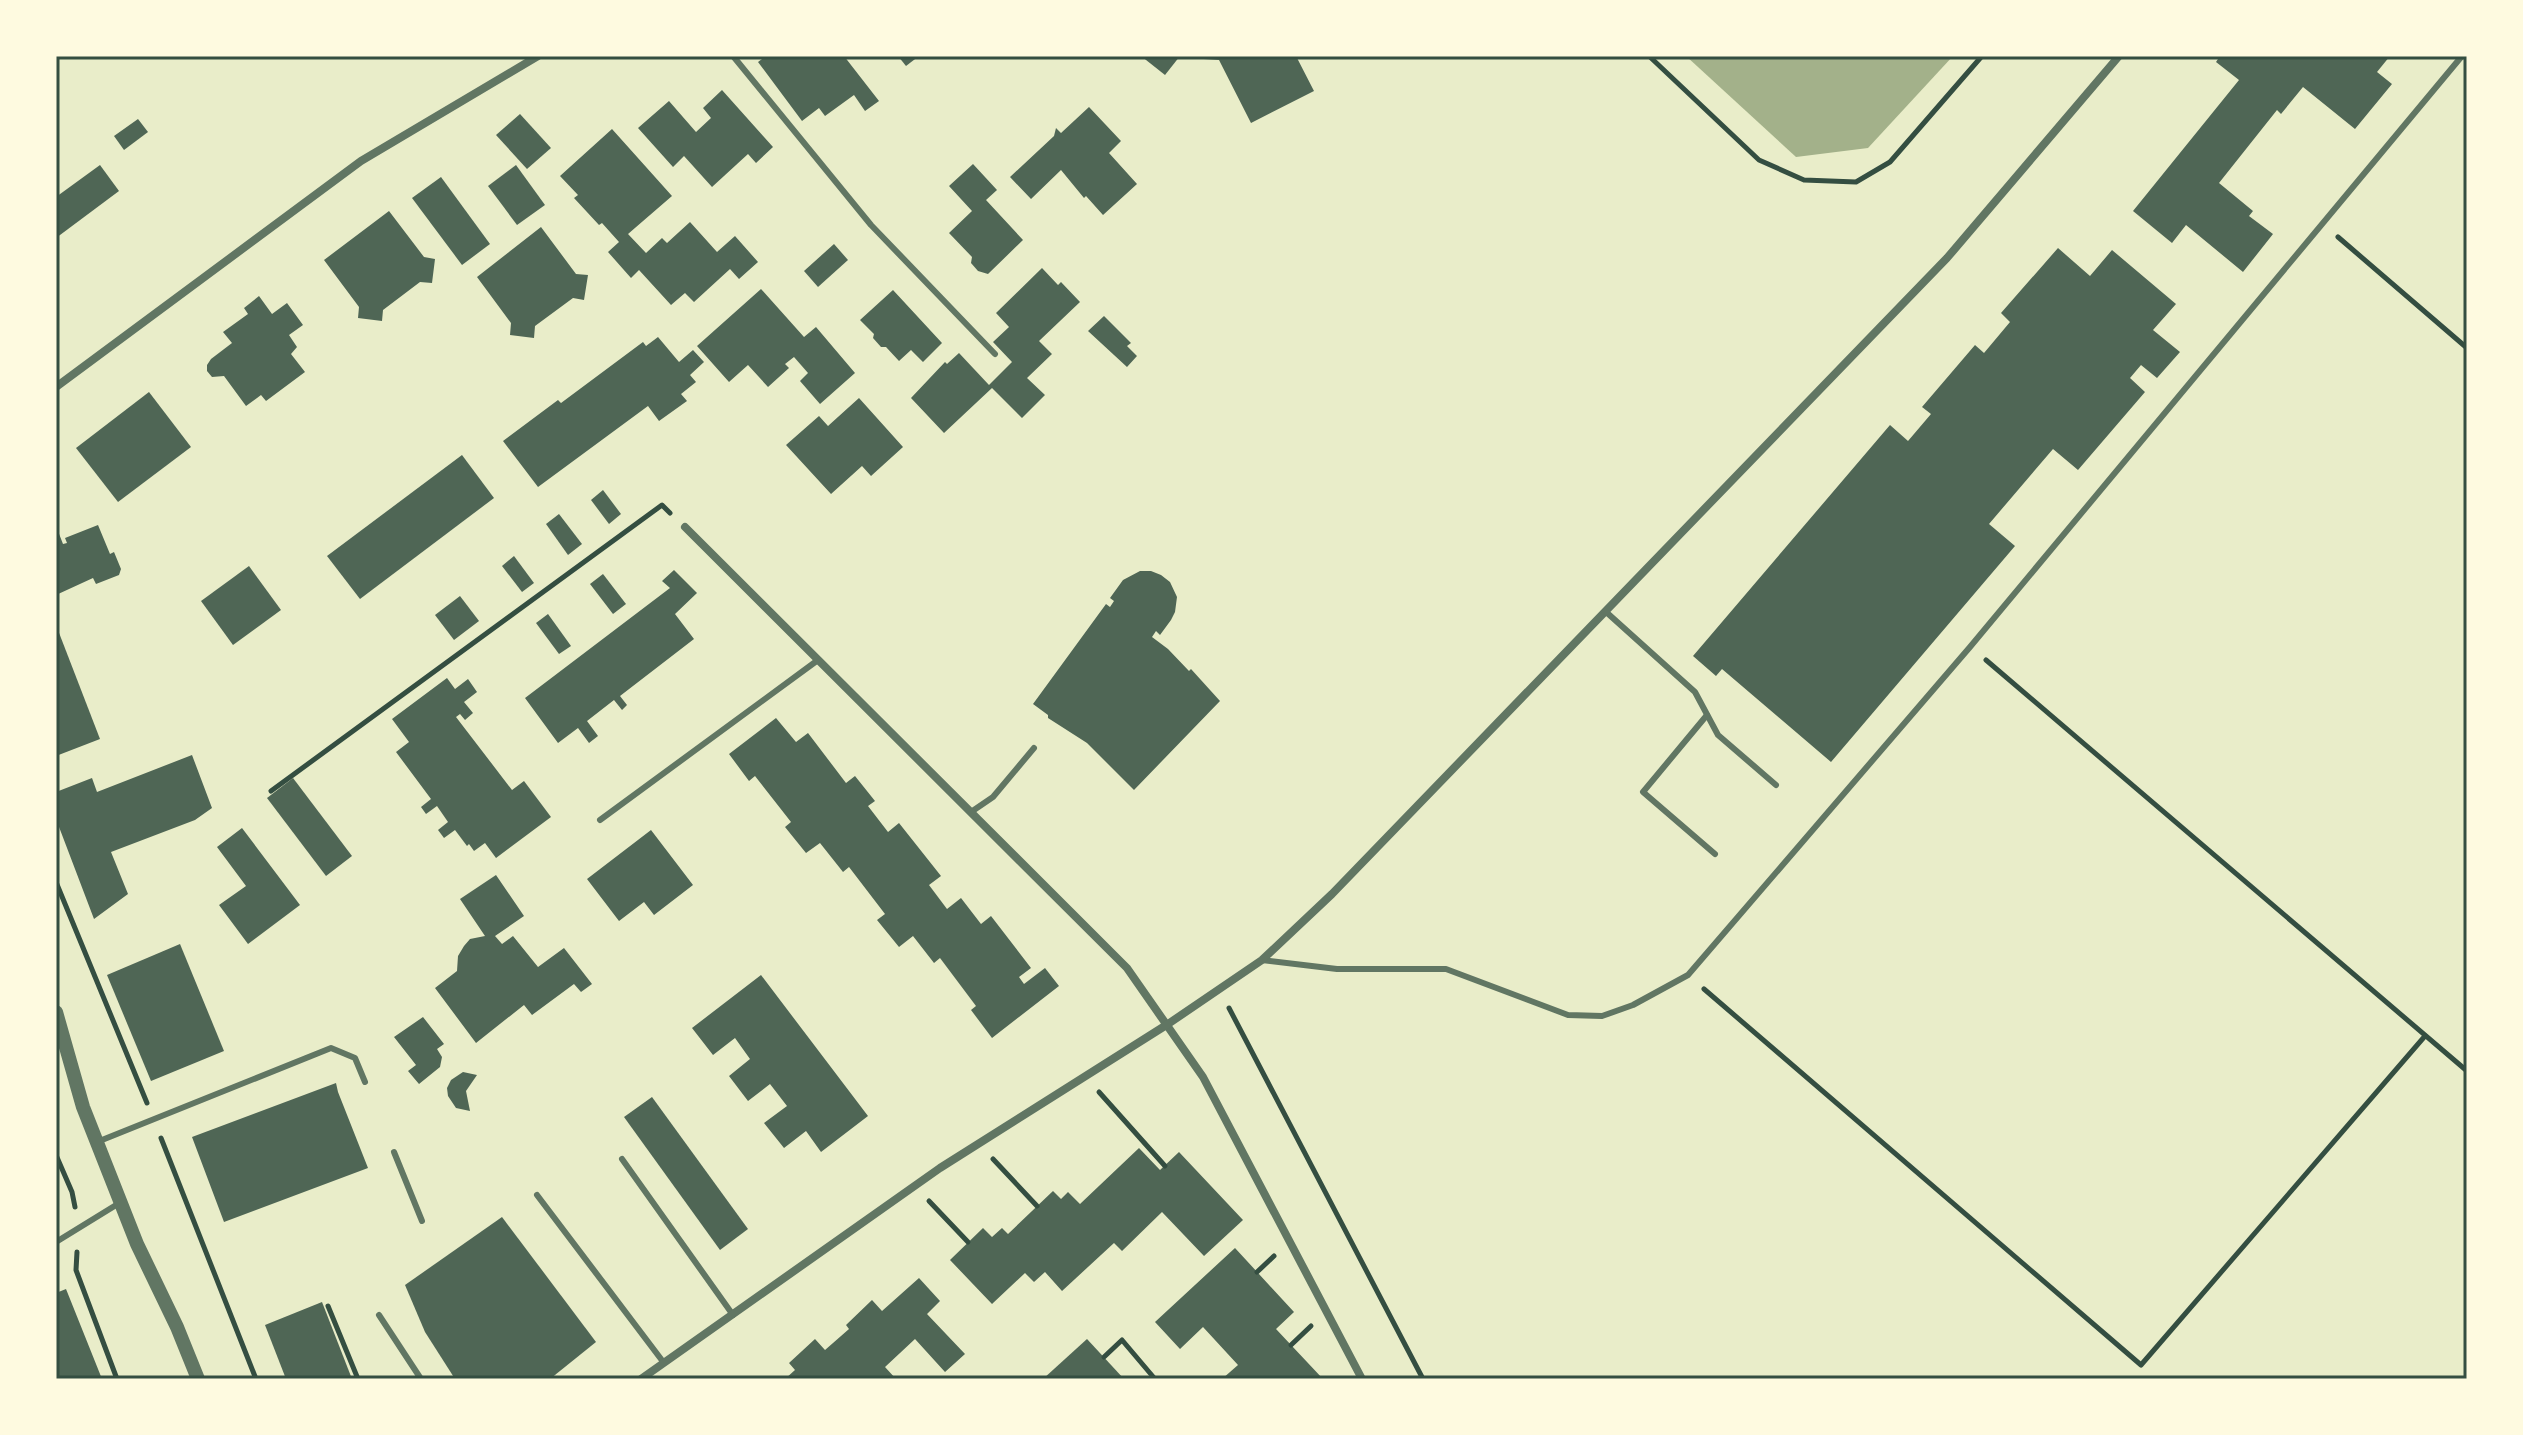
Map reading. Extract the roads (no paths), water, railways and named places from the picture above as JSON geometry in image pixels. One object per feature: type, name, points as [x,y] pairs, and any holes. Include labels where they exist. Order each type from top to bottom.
[{"type":"street","points":[[56,387],[361,161],[538,56]]},
{"type":"street","points":[[641,1379],[915,1186],[1262,960],[1332,894],[1947,258],[2119,56]]},
{"type":"street","points":[[685,527],[1127,968],[1203,1077],[1362,1379]]},
{"type":"street","points":[[56,1013],[83,1107],[198,1379]]},
{"type":"lane","points":[[733,56],[871,225],[995,354]]},
{"type":"lane","points":[[1262,960],[1337,969],[1446,969],[1568,1015],[1602,1016],[1633,1005],[1688,975],[1970,647],[2462,56]]},
{"type":"lane","points":[[1605,611],[1695,692],[1718,735],[1776,785]]},
{"type":"lane","points":[[600,820],[818,660]]},
{"type":"lane","points":[[1707,715],[1643,792],[1715,854]]},
{"type":"lane","points":[[971,812],[993,797],[1034,748]]},
{"type":"lane","points":[[97,1142],[331,1048],[355,1058],[365,1082]]},
{"type":"lane","points":[[394,1152],[422,1221]]},
{"type":"lane","points":[[622,1159],[733,1315]]},
{"type":"lane","points":[[537,1195],[664,1363]]},
{"type":"lane","points":[[56,1242],[121,1202]]},
{"type":"lane","points":[[379,1315],[421,1379]]}]
